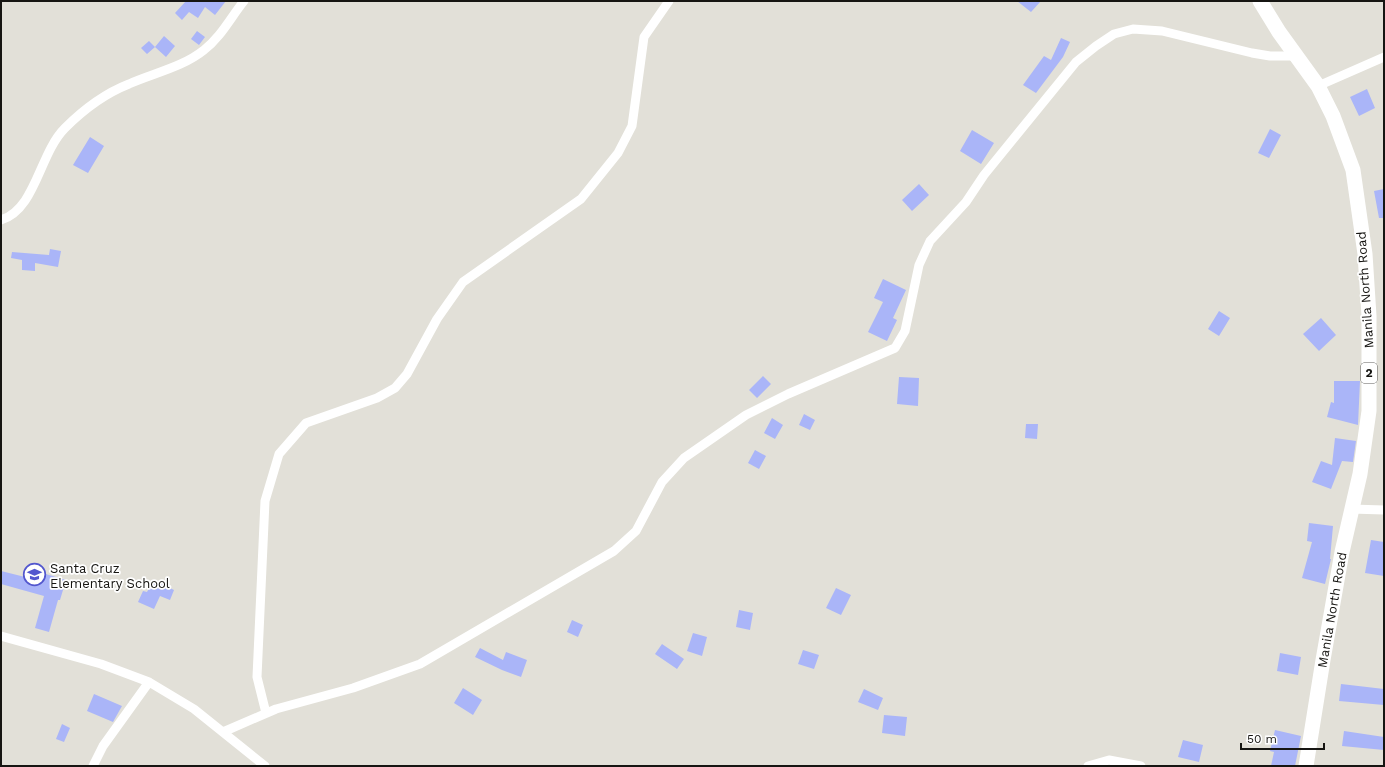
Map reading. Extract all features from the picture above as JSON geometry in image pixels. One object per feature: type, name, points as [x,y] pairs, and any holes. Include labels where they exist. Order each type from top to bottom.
[{"type":"highway","name":"Manila North Road","points":[[1260,1],[1296,56],[1318,86],[1333,116],[1353,170],[1365,254],[1369,316],[1369,411],[1360,474],[1351,509],[1324,652],[1306,766]]},
{"type":"street","points":[[1,220],[20,208],[31,193],[48,151],[65,128],[106,96],[128,84],[189,59],[204,50],[216,38],[244,1]]},
{"type":"street","points":[[266,713],[257,677],[265,501],[279,454],[306,423],[377,398],[395,388],[407,374],[436,319],[463,282],[581,199],[618,153],[632,126],[644,37],[669,1]]},
{"type":"street","points":[[223,732],[276,708],[353,688],[420,664],[614,551],[636,531],[662,482],[684,458],[746,415],[788,394],[895,348],[905,332],[919,265],[930,241],[966,202],[984,176],[1076,62],[1114,34],[1133,29],[1162,31],[1252,53],[1270,56],[1296,56]]},
{"type":"street","points":[[1318,86],[1384,57]]},
{"type":"street","points":[[1351,509],[1384,510]]},
{"type":"street","points":[[1,636],[101,664],[149,682],[194,709],[265,766]]},
{"type":"street","points":[[93,766],[103,746],[149,682]]},
{"type":"street","points":[[1088,766],[1109,760],[1141,766]]},
{"type":"building","points":[[186,1],[226,1],[215,15],[205,7],[198,18],[189,12],[182,20],[175,13]]},
{"type":"building","points":[[1017,1],[1041,1],[1031,12]]},
{"type":"building","points":[[197,31],[205,37],[199,45],[191,39]]},
{"type":"building","points":[[164,36],[175,46],[166,57],[155,47]]},
{"type":"building","points":[[1061,38],[1070,42],[1063,57],[1036,93],[1023,85],[1044,56],[1051,60]]},
{"type":"building","points":[[149,41],[155,47],[147,54],[141,48]]},
{"type":"building","points":[[1367,89],[1375,108],[1359,116],[1350,97]]},
{"type":"building","points":[[1270,129],[1281,135],[1269,158],[1258,153]]},
{"type":"building","points":[[972,130],[994,143],[981,164],[960,151]]},
{"type":"building","points":[[90,137],[104,146],[88,173],[73,165]]},
{"type":"building","points":[[919,184],[929,195],[912,211],[902,200]]},
{"type":"building","points":[[1384,189],[1384,218],[1379,218],[1374,191]]},
{"type":"building","points":[[50,249],[61,251],[58,267],[35,263],[35,271],[22,270],[22,260],[11,258],[12,252],[49,255]]},
{"type":"building","points":[[883,279],[906,290],[893,318],[897,320],[887,341],[868,332],[883,302],[874,298]]},
{"type":"building","points":[[1219,311],[1230,318],[1219,336],[1208,329]]},
{"type":"building","points":[[1321,318],[1336,335],[1319,351],[1303,334]]},
{"type":"building","points":[[763,376],[771,384],[757,398],[749,390]]},
{"type":"building","points":[[899,377],[919,378],[918,406],[897,404]]},
{"type":"building","points":[[1334,381],[1360,381],[1358,425],[1327,417],[1331,402],[1334,403]]},
{"type":"building","points":[[804,414],[815,420],[810,430],[799,425]]},
{"type":"building","points":[[772,418],[783,425],[775,439],[764,433]]},
{"type":"building","points":[[1026,424],[1038,424],[1037,439],[1025,438]]},
{"type":"building","points":[[1335,438],[1356,441],[1353,462],[1342,461],[1331,489],[1312,482],[1321,461],[1332,465]]},
{"type":"building","points":[[755,450],[766,456],[759,469],[748,463]]},
{"type":"building","points":[[1309,523],[1333,526],[1331,559],[1325,584],[1302,578],[1312,542],[1307,541]]},
{"type":"building","points":[[1371,540],[1384,542],[1384,576],[1365,573]]},
{"type":"building","points":[[1,571],[37,580],[39,572],[66,580],[60,600],[58,600],[49,632],[35,628],[44,596],[1,584]]},
{"type":"building","points":[[153,580],[174,590],[170,600],[160,596],[154,609],[138,602],[143,591],[147,592]]},
{"type":"building","points":[[836,588],[851,595],[841,615],[826,608]]},
{"type":"building","points":[[739,610],[753,613],[750,630],[736,627]]},
{"type":"building","points":[[572,620],[583,625],[578,637],[567,632]]},
{"type":"building","points":[[693,633],[707,637],[702,656],[687,651]]},
{"type":"building","points":[[662,644],[684,659],[677,669],[655,654]]},
{"type":"building","points":[[480,648],[503,660],[506,652],[527,660],[521,677],[475,657]]},
{"type":"building","points":[[803,650],[819,655],[814,669],[798,664]]},
{"type":"building","points":[[1280,653],[1301,657],[1298,675],[1277,671]]},
{"type":"building","points":[[1341,684],[1384,689],[1384,705],[1339,701]]},
{"type":"building","points":[[463,688],[482,700],[473,715],[454,703]]},
{"type":"building","points":[[864,689],[883,698],[878,710],[858,702]]},
{"type":"building","points":[[94,694],[122,706],[113,722],[87,711]]},
{"type":"building","points":[[884,715],[907,717],[905,736],[882,733]]},
{"type":"building","points":[[62,724],[70,728],[64,742],[56,739]]},
{"type":"building","points":[[1275,730],[1301,736],[1295,766],[1271,766],[1274,752],[1270,751]]},
{"type":"building","points":[[1344,731],[1384,737],[1384,750],[1342,746]]},
{"type":"building","points":[[1183,740],[1203,745],[1199,762],[1178,757]]},
{"type":"place","name":"Santa Cruz Elementary School","points":[[35,575]]}]
